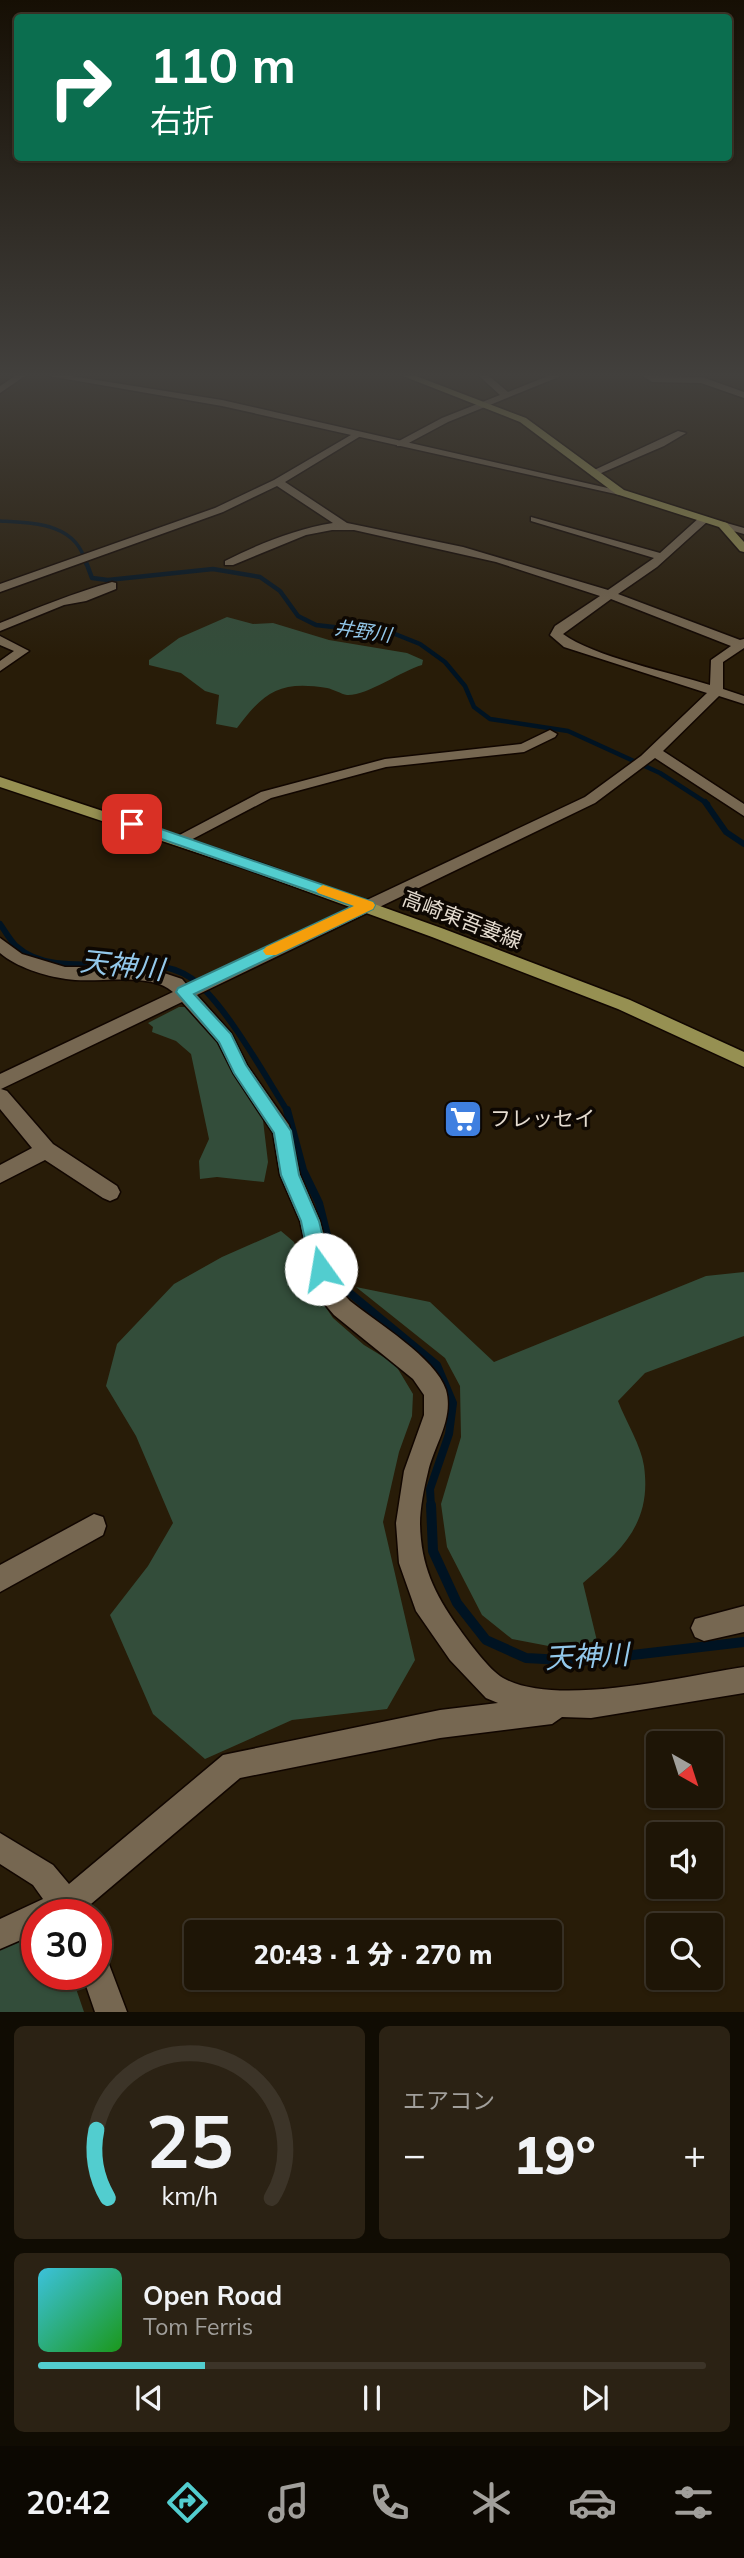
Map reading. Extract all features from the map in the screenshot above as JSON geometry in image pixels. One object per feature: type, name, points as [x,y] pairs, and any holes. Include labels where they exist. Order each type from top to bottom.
[{"type":"main road","points":[[592,470],[620,492],[723,525],[744,549]]},
{"type":"main road","name":"高崎東吾妻線","points":[[0,782],[180,839],[368,905],[657,1018],[744,1060]]},
{"type":"street","points":[[0,588],[209,514],[298,470]]},
{"type":"street","points":[[519,470],[620,492]]},
{"type":"street","points":[[595,472],[599,470]]},
{"type":"street","points":[[278,482],[343,525],[459,547],[613,594],[742,644]]},
{"type":"street","points":[[535,519],[662,556]]},
{"type":"street","points":[[705,519],[613,594],[559,629],[556,635],[568,644],[590,652],[744,700]]},
{"type":"street","points":[[229,563],[256,549],[294,536],[343,525]]},
{"type":"street","points":[[723,525],[744,531]]},
{"type":"street","points":[[0,627],[61,602],[82,598],[111,586]]},
{"type":"street","points":[[0,639],[23,651],[0,667]]},
{"type":"street","points":[[0,1082],[590,800],[650,755],[716,692],[717,660],[742,644]]},
{"type":"street","points":[[180,839],[266,795],[385,763],[524,748],[550,734]]},
{"type":"street","points":[[650,755],[744,811]]},
{"type":"street","points":[[0,944],[16,958],[65,974],[146,973],[176,984],[186,991],[225,1038],[240,1069],[282,1131],[290,1175],[310,1221],[321,1269],[331,1295],[342,1308],[421,1371],[435,1392],[436,1415],[416,1471],[408,1523],[412,1563],[425,1602],[460,1651],[495,1689],[542,1703],[591,1706]]},
{"type":"street","points":[[0,1096],[46,1150],[110,1192]]},
{"type":"street","points":[[0,1175],[46,1150]]},
{"type":"street","points":[[0,1579],[94,1526]]},
{"type":"street","points":[[704,1628],[744,1619]]},
{"type":"street","points":[[74,1899],[233,1765],[440,1724],[591,1706],[744,1680]]},
{"type":"street","points":[[0,1847],[43,1875],[54,1899]]},
{"type":"street","points":[[0,1934],[21,1924]]},
{"type":"street","points":[[103,1990],[111,2012]]},
{"type":"green space","points":[[227,617],[253,624],[273,623],[329,640],[407,653],[423,660],[422,665],[355,694],[347,695],[311,686],[285,688],[265,697],[237,728],[216,724],[219,695],[205,691],[181,673],[149,665],[149,660],[179,638]]},
{"type":"green space","points":[[179,1007],[186,1007],[219,1042],[233,1064],[242,1088],[262,1112],[268,1162],[264,1182],[217,1177],[200,1179],[199,1161],[209,1139],[191,1054],[176,1041],[152,1032],[153,1027],[148,1023]]},
{"type":"green space","points":[[281,1231],[294,1242],[306,1278],[333,1318],[364,1345],[395,1364],[413,1394],[412,1416],[399,1452],[383,1522],[415,1660],[387,1709],[292,1720],[205,1759],[153,1714],[110,1615],[148,1566],[173,1523],[136,1436],[106,1386],[117,1344],[174,1284],[222,1257]]},
{"type":"green space","points":[[744,1272],[744,1336],[645,1373],[618,1401],[640,1450],[645,1486],[643,1504],[631,1534],[622,1547],[583,1583],[597,1641],[559,1648],[512,1639],[482,1615],[447,1547],[441,1504],[461,1437],[460,1386],[445,1358],[356,1287],[430,1302],[494,1362],[706,1276]]},
{"type":"green space","points":[[21,1940],[21,1990],[76,1990],[84,2012],[0,2012],[0,1948]]},
{"type":"waterway","name":"井野川","points":[[0,521],[40,525],[64,533],[74,540],[86,564]]},
{"type":"waterway","name":"井野川","points":[[86,562],[92,578],[108,580],[213,569],[260,577],[280,591],[298,616],[316,625],[395,634],[420,644],[445,662],[465,686],[474,707],[490,719],[568,731],[660,773],[705,802]]},
{"type":"waterway","name":"井野川","points":[[705,802],[726,832],[744,844]]},
{"type":"waterway","name":"天神川","points":[[0,924],[16,946],[34,957],[54,963],[149,965],[171,969],[191,978],[204,989],[230,1021],[287,1111]]},
{"type":"waterway","name":"天神川","points":[[287,1111],[303,1170],[319,1203],[333,1259],[345,1289],[437,1365],[453,1403],[449,1434],[430,1489],[431,1507]]},
{"type":"waterway","name":"天神川","points":[[431,1505],[433,1551],[457,1603],[486,1640],[526,1658],[581,1661],[744,1642]]},
{"type":"slow traffic","points":[[271,951],[368,905],[323,890]]},
{"type":"place","name":"フレッセイ","points":[[463,1119]]},
{"type":"route","points":[[132,824],[368,905],[183,992],[225,1038],[240,1069],[282,1131],[290,1175],[310,1221],[321,1269]]}]
